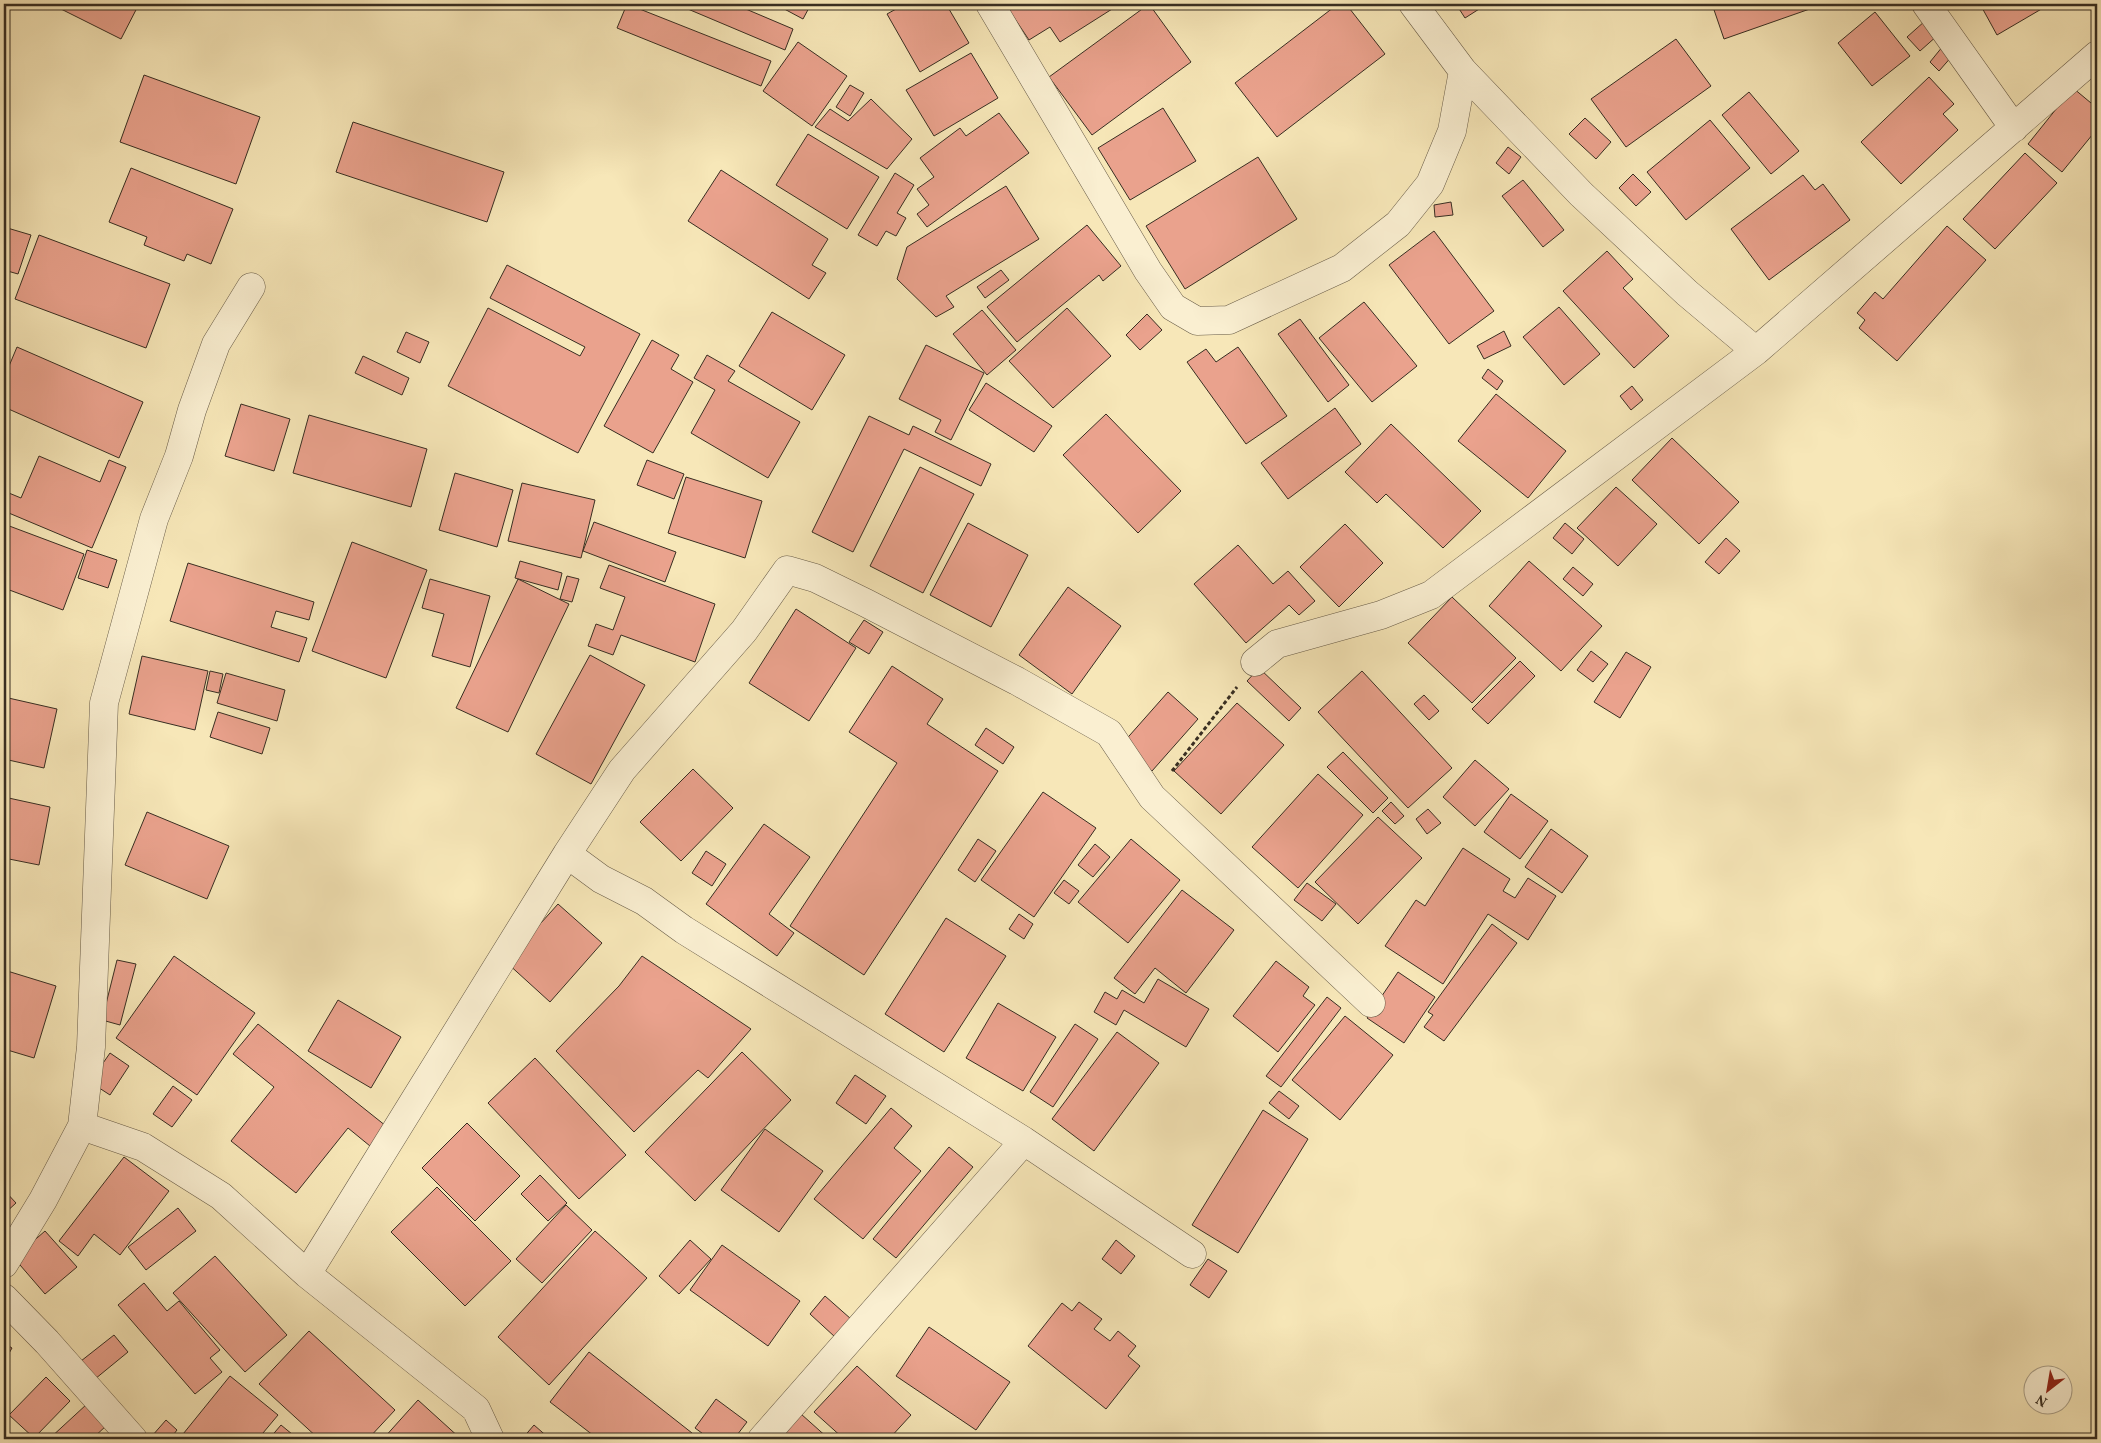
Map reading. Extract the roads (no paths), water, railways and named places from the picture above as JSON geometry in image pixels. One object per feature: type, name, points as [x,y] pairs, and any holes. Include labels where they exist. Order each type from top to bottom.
[{"type":"street","points":[[990,4],[1148,271],[1173,307],[1197,321],[1229,320],[1342,268],[1398,224],[1430,184],[1452,132],[1464,71]]},
{"type":"street","points":[[1413,4],[1464,71],[1581,194],[1687,293],[1756,351]]},
{"type":"street","points":[[1926,4],[2014,128]]},
{"type":"street","points":[[1255,662],[1278,644],[1381,615],[1431,595],[1756,351],[2097,55]]},
{"type":"street","points":[[4,1264],[44,1200],[82,1126],[91,1047],[104,703],[154,520],[179,456],[192,410],[216,344],[251,286]]},
{"type":"street","points":[[307,1274],[567,854],[622,770],[744,630],[787,570],[815,578],[866,603],[1017,681],[1109,733],[1152,797],[1371,1003]]},
{"type":"street","points":[[567,854],[601,879],[644,901],[684,930],[1024,1142],[1192,1254]]},
{"type":"street","points":[[82,1126],[143,1147],[221,1196],[307,1274],[476,1409],[490,1439]]},
{"type":"street","points":[[762,1439],[1024,1142]]},
{"type":"street","points":[[4,1298],[47,1342],[133,1439]]}]
